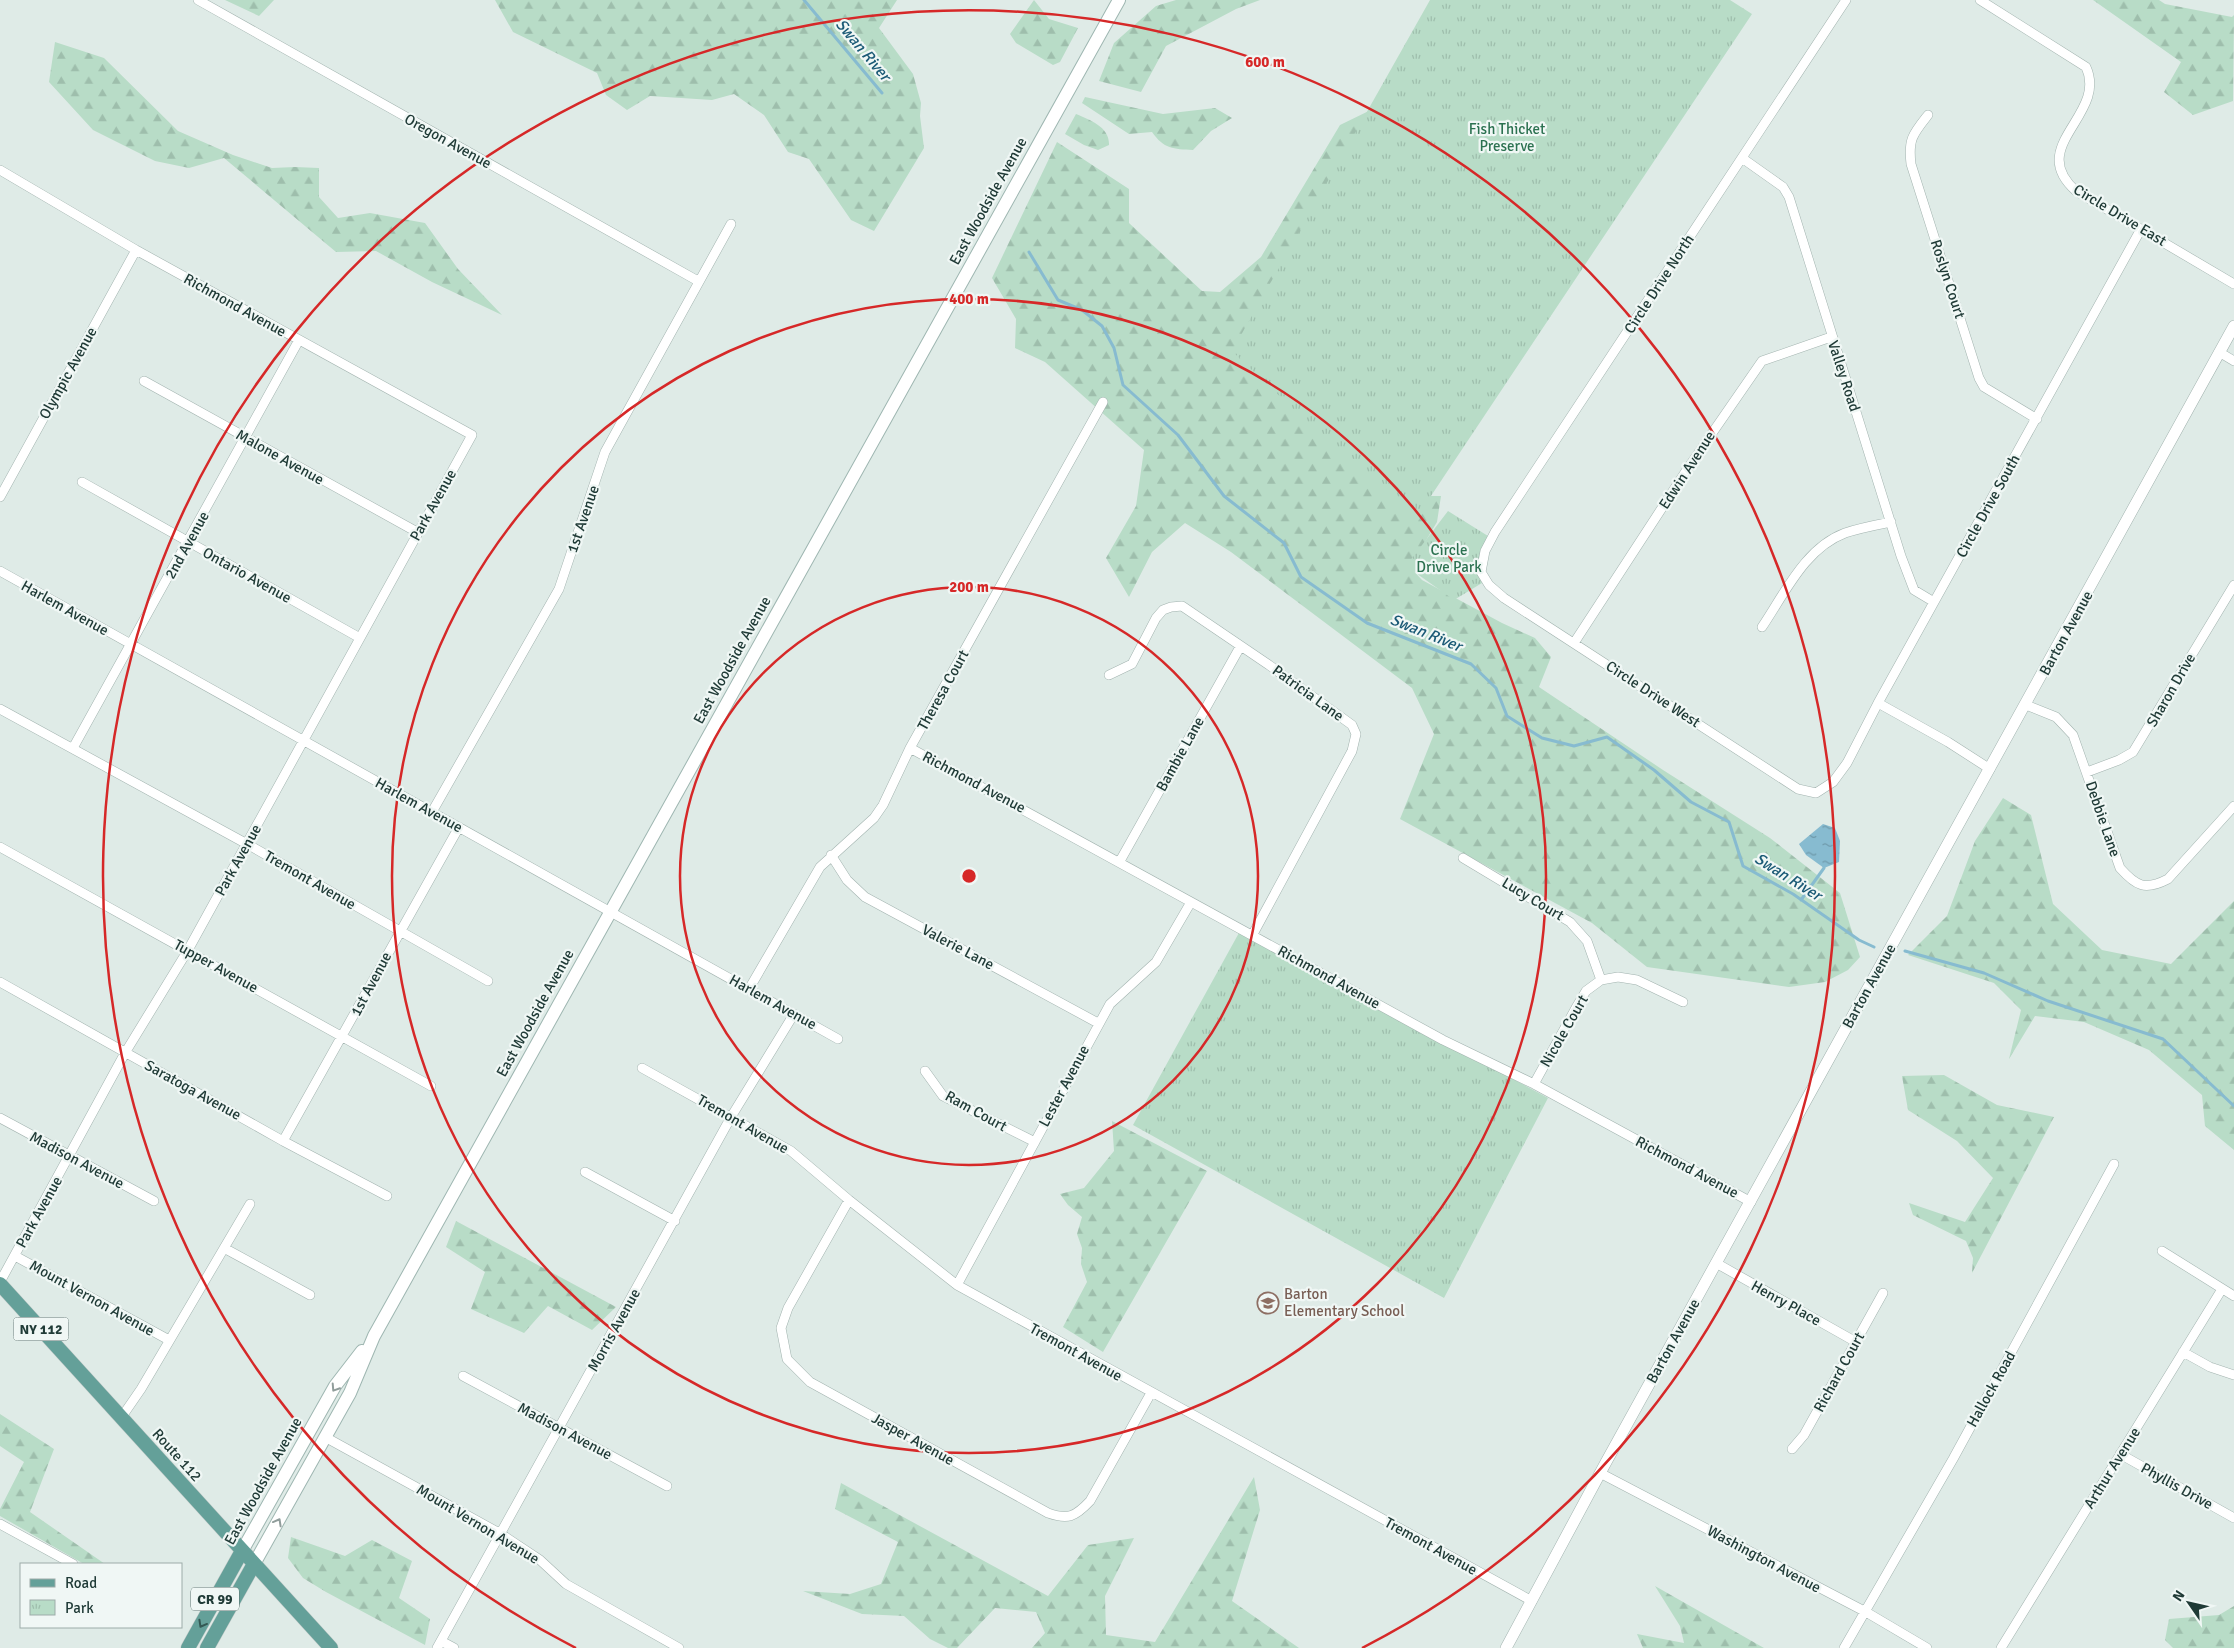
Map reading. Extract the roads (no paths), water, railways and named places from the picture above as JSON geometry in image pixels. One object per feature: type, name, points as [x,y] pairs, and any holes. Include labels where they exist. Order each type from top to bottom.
[{"type":"main road","name":"East Woodside Avenue","points":[[207,1648],[350,1393],[374,1336],[1120,0]]},
{"type":"main road","name":"Route 112","points":[[0,1283],[331,1648]]},
{"type":"main road","name":"East Woodside Avenue","points":[[188,1648],[335,1386],[374,1336]]},
{"type":"street","name":"Oregon Avenue","points":[[198,0],[698,281]]},
{"type":"street","name":"Circle Drive North","points":[[1481,572],[1485,552],[1495,532],[1846,0]]},
{"type":"street","name":"Circle Drive East","points":[[1980,0],[2086,67],[2091,77],[2087,102],[2059,152],[2059,169],[2066,181],[2076,191],[2234,284]]},
{"type":"street","name":"Roslyn Court","points":[[1928,115],[1911,136],[1911,164],[1978,378],[1984,387],[2037,419]]},
{"type":"street","name":"Valley Road","points":[[1742,158],[1783,187],[1789,197],[1831,337],[1890,522],[1914,590],[1934,602]]},
{"type":"street","name":"Richmond Avenue","points":[[0,170],[136,250],[472,435]]},
{"type":"street","name":"1st Avenue","points":[[432,812],[559,589],[605,452],[731,224]]},
{"type":"street","name":"Circle Drive South","points":[[1833,782],[1847,763],[1878,703],[2141,229]]},
{"type":"street","name":"Olympic Avenue","points":[[0,497],[136,250]]},
{"type":"street","name":"Barton Avenue","points":[[1506,1648],[1600,1473],[2234,326]]},
{"type":"street","name":"Edwin Avenue","points":[[1574,643],[1688,468],[1762,361],[1831,337]]},
{"type":"street","name":"2nd Avenue","points":[[73,748],[299,340]]},
{"type":"street","points":[[2219,352],[2234,361]]},
{"type":"street","name":"Malone Avenue","points":[[144,380],[417,532]]},
{"type":"street","name":"Theresa Court","points":[[749,989],[815,875],[832,855],[874,818],[883,805],[910,748],[1104,402]]},
{"type":"street","name":"Park Avenue","points":[[0,1283],[125,1053],[188,950],[472,435]]},
{"type":"street","name":"Ontario Avenue","points":[[82,482],[360,638]]},
{"type":"street","points":[[1762,627],[1812,553],[1826,542],[1846,533],[1890,522]]},
{"type":"street","name":"Harlem Avenue","points":[[0,571],[838,1039]]},
{"type":"street","name":"Circle Drive West","points":[[1481,572],[1489,585],[1504,598],[1798,790],[1816,793],[1833,782]]},
{"type":"street","name":"Sharon Drive","points":[[2087,772],[2119,760],[2133,752],[2234,585]]},
{"type":"street","name":"Patricia Lane","points":[[1109,675],[1132,664],[1156,618],[1163,610],[1182,606],[1352,725],[1356,734],[1352,751],[1252,934]]},
{"type":"street","name":"Bambie Lane","points":[[1120,862],[1240,647]]},
{"type":"street","points":[[1878,703],[1948,742],[1990,769]]},
{"type":"street","name":"Debbie Lane","points":[[2026,705],[2056,717],[2065,724],[2079,746],[2120,868],[2130,879],[2142,886],[2155,886],[2168,879],[2234,806]]},
{"type":"street","name":"Tremont Avenue","points":[[0,709],[247,844],[488,981]]},
{"type":"street","name":"Richmond Avenue","points":[[910,748],[1443,1040],[1534,1084],[1751,1202]]},
{"type":"street","name":"1st Avenue","points":[[283,1141],[459,827]]},
{"type":"street","name":"Tupper Avenue","points":[[0,847],[432,1086]]},
{"type":"street","name":"Valerie Lane","points":[[832,855],[847,880],[865,897],[1098,1023]]},
{"type":"street","name":"Lucy Court","points":[[1463,858],[1570,922],[1588,941],[1601,980]]},
{"type":"street","name":"Lester Avenue","points":[[956,1285],[1098,1023],[1118,994],[1156,962],[1191,902]]},
{"type":"street","points":[[1601,980],[1618,977],[1636,980],[1683,1002]]},
{"type":"street","name":"Nicole Court","points":[[1534,1084],[1576,1006],[1586,991],[1601,980]]},
{"type":"street","name":"Saratoga Avenue","points":[[0,982],[283,1141],[387,1196]]},
{"type":"street","name":"Morris Avenue","points":[[439,1644],[731,1116],[794,1014]]},
{"type":"street","name":"Tremont Avenue","points":[[642,1068],[791,1151],[956,1285],[1532,1601]]},
{"type":"street","name":"Ram Court","points":[[925,1071],[943,1096],[1035,1142]]},
{"type":"street","name":"Madison Avenue","points":[[0,1118],[154,1201]]},
{"type":"street","name":"Hallock Road","points":[[1844,1648],[1953,1459],[2114,1164]]},
{"type":"street","points":[[585,1172],[675,1220]]},
{"type":"street","name":"Jasper Avenue","points":[[849,1200],[788,1308],[781,1328],[787,1359],[810,1382],[1048,1513],[1069,1517],[1081,1511],[1090,1501],[1151,1393]]},
{"type":"street","points":[[121,1418],[250,1204]]},
{"type":"street","points":[[224,1248],[310,1295]]},
{"type":"street","points":[[2162,1251],[2234,1296]]},
{"type":"street","name":"Mount Vernon Avenue","points":[[15,1256],[169,1340]]},
{"type":"street","name":"Henry Place","points":[[1716,1263],[1856,1342]]},
{"type":"street","name":"Arthur Avenue","points":[[2001,1648],[2222,1289]]},
{"type":"street","name":"Richard Court","points":[[1792,1449],[1804,1435],[1883,1293]]},
{"type":"street","points":[[2183,1352],[2210,1366],[2234,1375]]},
{"type":"street","name":"Madison Avenue","points":[[463,1376],[667,1486]]},
{"type":"street","name":"Mount Vernon Avenue","points":[[325,1436],[501,1534],[540,1560],[566,1584],[679,1648]]},
{"type":"street","name":"Phyllis Drive","points":[[2120,1454],[2234,1518]]},
{"type":"street","name":"Washington Avenue","points":[[1600,1473],[1866,1612],[1927,1648]]},
{"type":"street","points":[[0,1524],[71,1563]]},
{"type":"street","points":[[439,1644],[454,1648]]},
{"type":"water","points":[[1823,824],[1835,828],[1840,841],[1839,862],[1824,868],[1806,855],[1799,844]]},
{"type":"waterway","name":"Swan River","points":[[804,0],[882,93]]},
{"type":"waterway","name":"Swan River","points":[[1029,252],[1058,300],[1082,310],[1102,326],[1114,348],[1123,385],[1178,435],[1224,496],[1284,543],[1301,577],[1367,623],[1471,664],[1496,688],[1507,716],[1542,738],[1574,746],[1607,737],[1654,770],[1691,802],[1729,822],[1743,866],[1793,894],[1859,940],[1874,947]]},
{"type":"waterway","points":[[1801,900],[1824,868],[1824,865]]},
{"type":"waterway","name":"Swan River","points":[[1905,951],[1984,973],[2048,1001],[2163,1039],[2234,1106]]},
{"type":"place","name":"Barton Elementary School","points":[[1268,1303]]},
{"type":"park label","name":"Fish Thicket Preserve","points":[[1507,138]]},
{"type":"park label","name":"Circle Drive Park","points":[[1449,558]]}]
